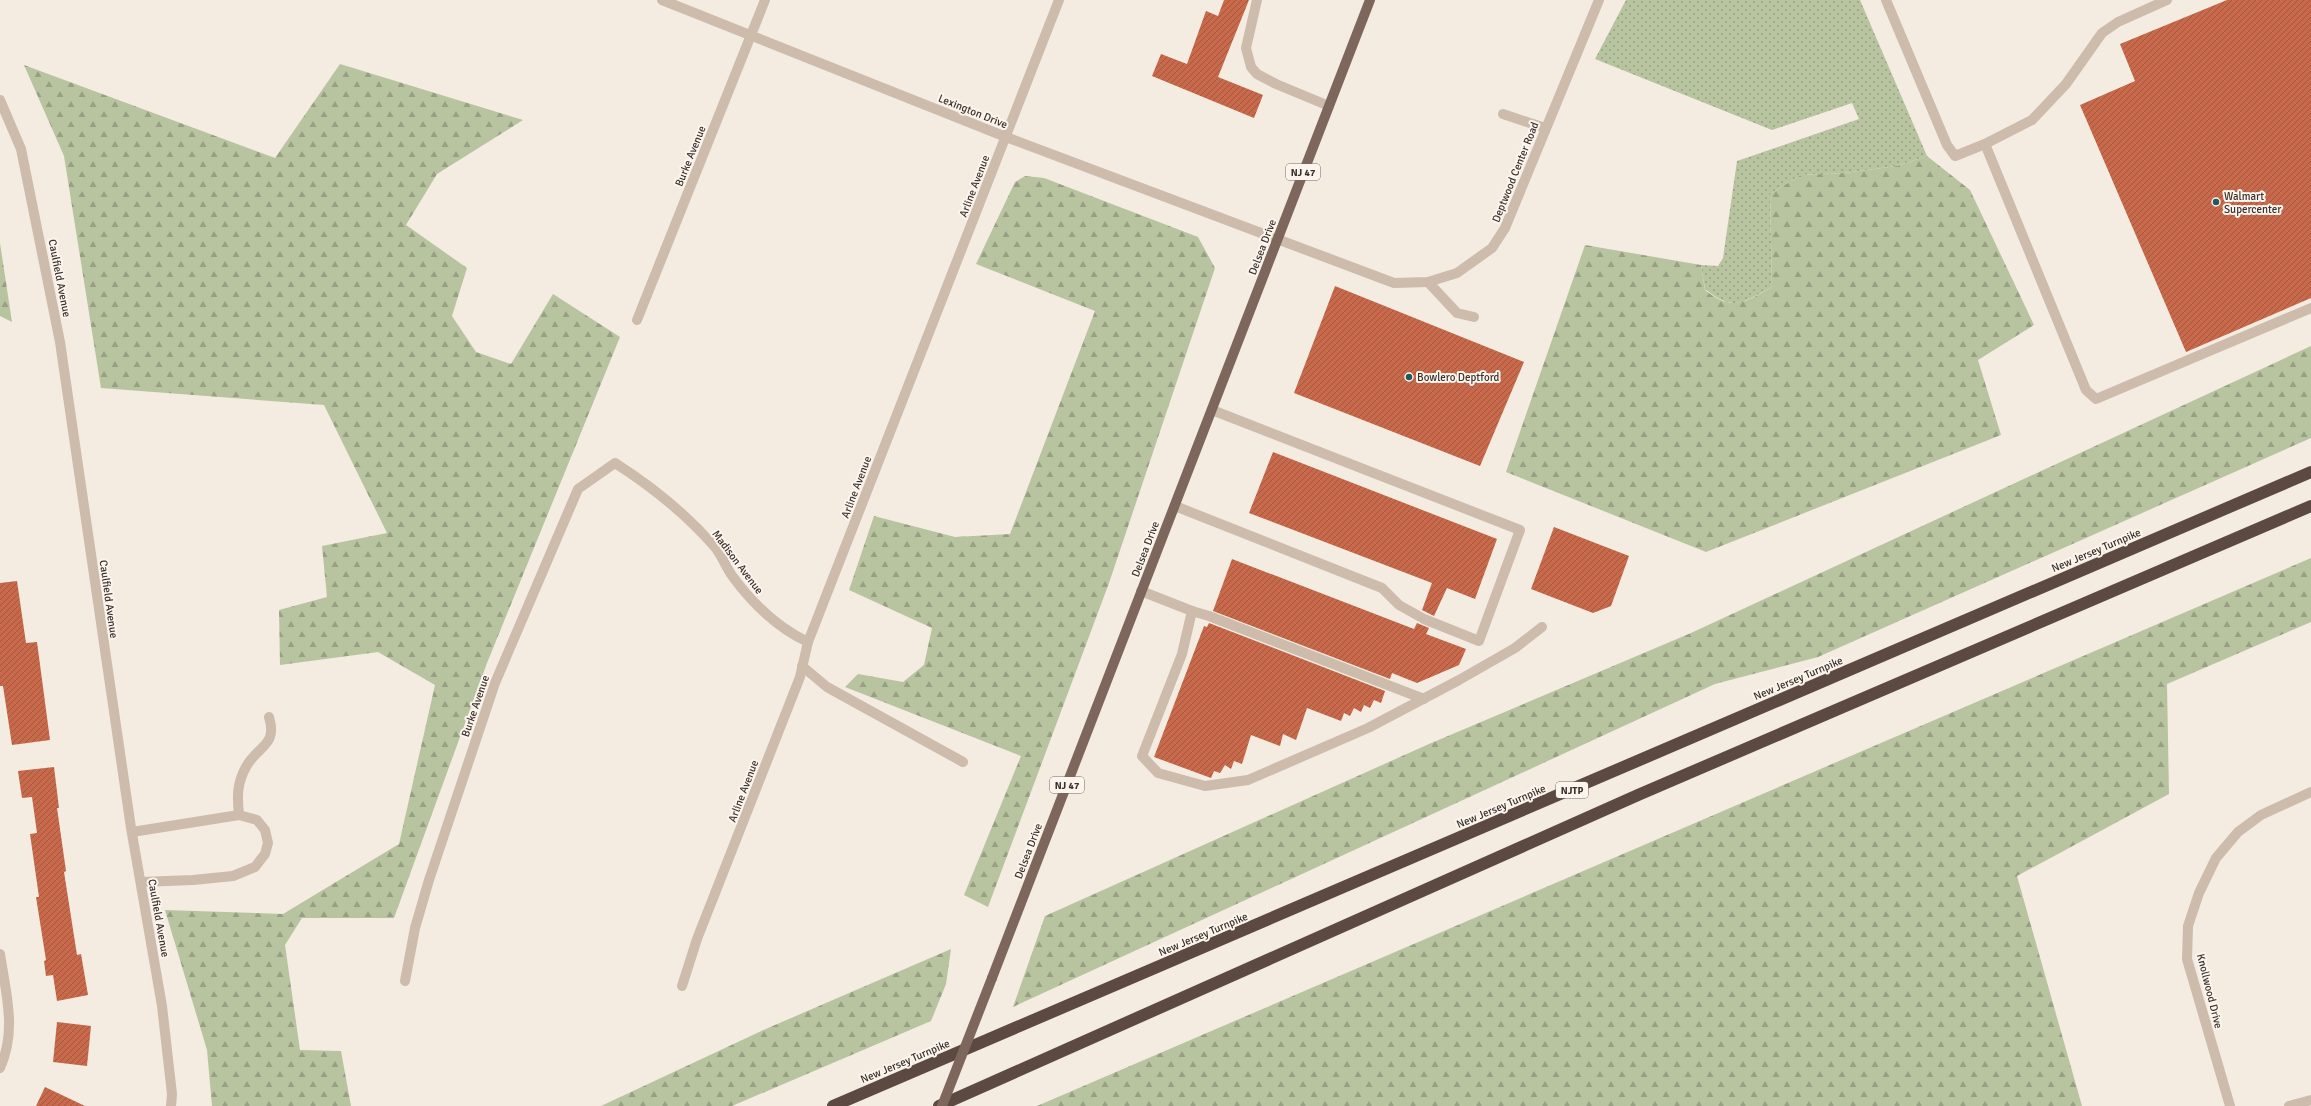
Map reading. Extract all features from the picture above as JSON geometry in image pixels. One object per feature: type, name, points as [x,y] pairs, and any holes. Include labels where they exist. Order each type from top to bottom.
[{"type":"highway","name":"New Jersey Turnpike","points":[[833,1106],[2311,472]]},
{"type":"highway","points":[[939,1106],[1638,794],[2311,506]]},
{"type":"main road","name":"Delsea Drive","points":[[942,1106],[1370,0]]},
{"type":"street","name":"Lexington Drive","points":[[662,0],[1006,137],[1277,239]]},
{"type":"street","name":"Burke Avenue","points":[[637,320],[765,0]]},
{"type":"street","name":"Arline Avenue","points":[[682,986],[697,939],[802,666],[808,642],[1059,0]]},
{"type":"street","points":[[1257,0],[1246,48],[1251,67],[1257,74],[1276,84],[1329,106]]},
{"type":"street","name":"Deptwood Center Road","points":[[1277,239],[1394,283],[1428,282],[1457,273],[1492,248],[1505,228],[1599,0]]},
{"type":"street","points":[[1886,0],[1947,145],[1955,156],[1984,144],[2032,120],[2066,84],[2102,33],[2118,22],[2167,0]]},
{"type":"street","name":"Caulfield Avenue","points":[[0,100],[23,156],[60,342],[132,832],[162,1006],[172,1094],[170,1106]]},
{"type":"street","points":[[1503,114],[1546,128]]},
{"type":"street","points":[[1984,144],[2086,390],[2096,399],[2311,308]]},
{"type":"street","points":[[1428,282],[1457,313],[1474,317]]},
{"type":"street","points":[[1175,506],[1382,588],[1399,605],[1424,619],[1479,641],[1520,530],[1212,410]]},
{"type":"street","name":"Burke Avenue","points":[[405,981],[415,928],[429,880],[495,683],[578,489],[615,463]]},
{"type":"street","name":"Madison Avenue","points":[[615,463],[645,482],[680,512],[715,547],[733,577],[756,604],[794,635],[808,642]]},
{"type":"street","points":[[1141,591],[1424,699]]},
{"type":"street","points":[[1192,611],[1182,654],[1142,756],[1158,774],[1205,786],[1248,780],[1368,728],[1424,699],[1515,648],[1542,627]]},
{"type":"street","points":[[802,666],[827,687],[963,762]]},
{"type":"street","points":[[239,815],[237,791],[241,776],[247,764],[270,740],[272,727],[269,718]]},
{"type":"street","name":"Knollwood Drive","points":[[2230,1106],[2188,959],[2188,926],[2199,893],[2216,858],[2238,832],[2261,815],[2311,792]]},
{"type":"street","points":[[132,832],[239,815],[257,820],[265,830],[268,843],[265,854],[255,867],[233,876],[193,880],[141,882]]},
{"type":"street","points":[[0,954],[11,1027],[7,1052],[0,1068]]},
{"type":"street","points":[[2289,1106],[2311,1100]]},
{"type":"green space","points":[[1626,0],[1860,0],[1927,156],[1897,166],[1844,173],[1801,175],[1770,194],[1772,287],[1746,301],[1731,303],[1724,301],[1705,289],[1701,265],[1718,266],[1723,258],[1737,161],[1859,119],[1852,103],[1772,130],[1595,59]]},
{"type":"green space","points":[[340,64],[523,120],[437,174],[406,225],[467,268],[452,316],[476,352],[511,364],[553,294],[620,337],[487,663],[394,918],[302,918],[285,945],[300,1050],[341,1051],[351,1106],[212,1106],[207,1050],[165,910],[283,914],[399,844],[435,685],[378,652],[280,665],[279,610],[327,597],[322,546],[387,533],[324,405],[101,388],[64,156],[24,65],[275,158]]},
{"type":"green space","points":[[1927,156],[1970,190],[2034,325],[1978,360],[2001,435],[1706,552],[1506,472],[1585,245],[1701,265],[1705,290],[1723,301],[1738,303],[1772,287],[1770,194],[1801,175],[1844,173],[1897,166]]},
{"type":"green space","points":[[1025,176],[1044,178],[1198,237],[1215,268],[1109,583],[988,907],[964,895],[1021,756],[845,687],[858,674],[903,682],[924,665],[932,628],[849,590],[874,516],[955,537],[1010,534],[1095,311],[976,264],[1015,182]]},
{"type":"green space","points":[[0,243],[12,322],[0,316]]},
{"type":"green space","points":[[2311,346],[2311,438],[1818,657],[1715,684],[1013,1007],[1045,916],[1429,744],[1691,633]]},
{"type":"green space","points":[[2311,558],[2311,622],[2167,684],[2169,794],[2017,876],[2082,1106],[1037,1106]]},
{"type":"green space","points":[[951,949],[946,984],[931,1021],[732,1106],[601,1106],[768,1028]]},
{"type":"building","points":[[1224,0],[1249,0],[1218,77],[1263,95],[1254,118],[1152,76],[1161,54],[1187,64],[1206,11],[1218,16]]},
{"type":"building","name":"Walmart Supercenter","points":[[2227,0],[2311,0],[2311,298],[2186,352],[2080,105],[2135,81],[2120,44]]},
{"type":"building","name":"Bowlero Deptford","points":[[1335,286],[1524,362],[1480,466],[1294,393]]},
{"type":"building","points":[[1273,452],[1497,539],[1475,599],[1447,588],[1434,616],[1422,610],[1432,583],[1249,513]]},
{"type":"building","points":[[1554,527],[1629,556],[1611,606],[1593,613],[1531,589]]},
{"type":"building","points":[[1232,559],[1414,629],[1417,623],[1429,628],[1426,634],[1466,649],[1459,665],[1417,683],[1392,673],[1390,679],[1213,611]]},
{"type":"building","points":[[17,581],[26,643],[37,642],[50,740],[12,745],[3,686],[0,686],[0,583]]},
{"type":"building","points":[[1209,623],[1385,691],[1381,703],[1374,700],[1370,708],[1364,705],[1361,712],[1354,708],[1350,716],[1344,713],[1341,721],[1307,708],[1296,740],[1283,734],[1280,746],[1251,735],[1242,764],[1234,761],[1231,769],[1225,765],[1220,773],[1214,771],[1211,778],[1154,757],[1204,626],[1207,627]]},
{"type":"building","points":[[54,767],[59,808],[57,808],[66,871],[64,872],[77,955],[81,954],[88,995],[57,1001],[53,975],[46,976],[44,961],[46,960],[36,897],[39,897],[30,834],[37,833],[32,797],[22,798],[18,771]]},
{"type":"building","points":[[57,1022],[91,1026],[87,1066],[53,1062]]},
{"type":"building","points":[[45,1087],[85,1106],[36,1106]]},
{"type":"place","name":"Walmart Supercenter","points":[[2216,202]]},
{"type":"place","name":"Bowlero Deptford","points":[[1409,377]]}]
